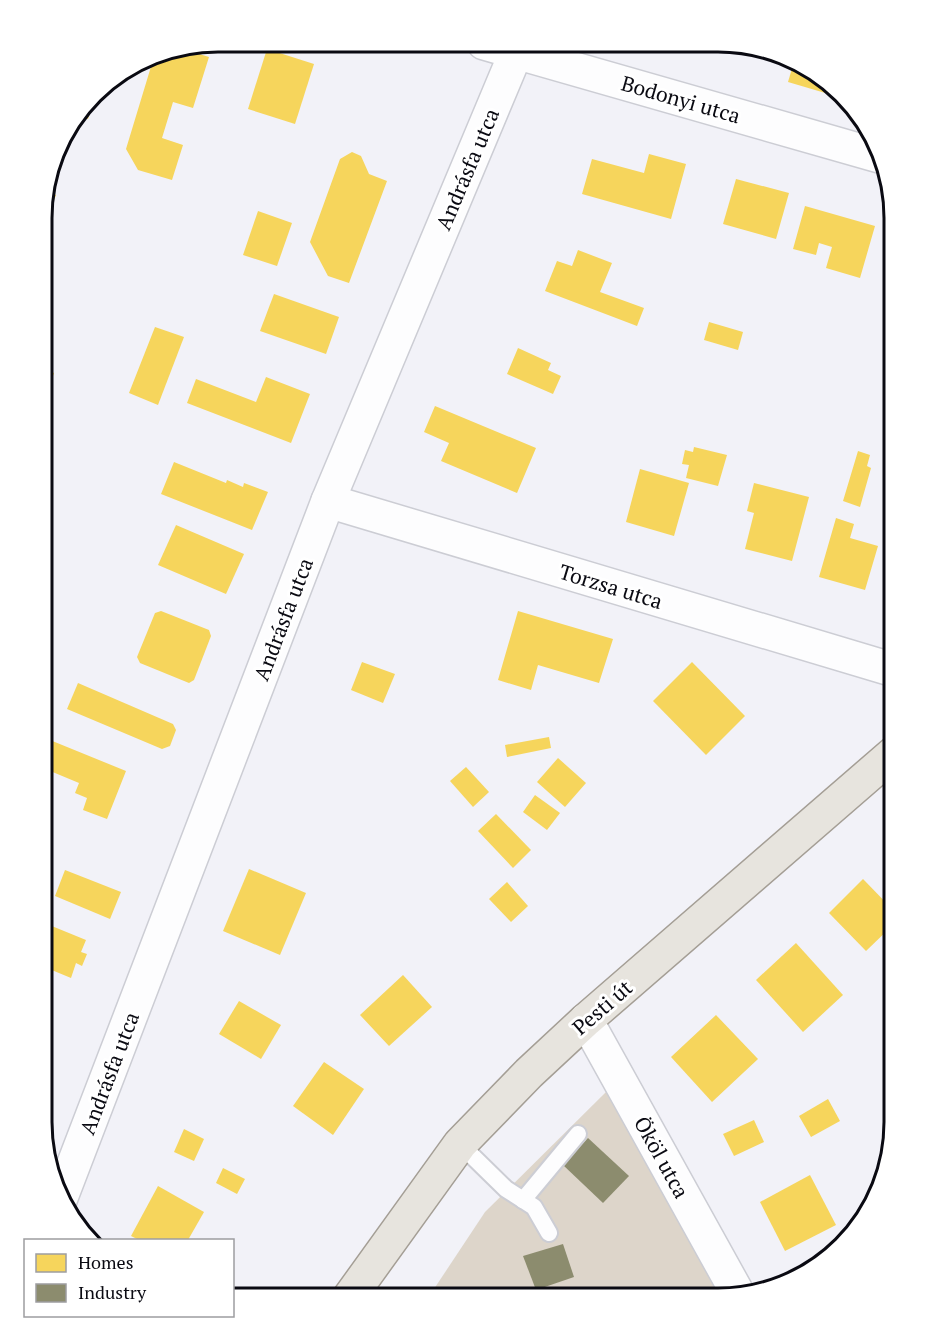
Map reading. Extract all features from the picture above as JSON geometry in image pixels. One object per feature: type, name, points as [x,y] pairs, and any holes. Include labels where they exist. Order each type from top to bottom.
[{"type":"main road","name":"Pesti út","points":[[356,1288],[460,1144],[529,1073],[586,1020],[883,762]]},
{"type":"street","name":"Andrásfa utca","points":[[65,1186],[328,501],[516,53]]},
{"type":"street","name":"Bodonyi utca","points":[[535,53],[870,153]]},
{"type":"street","name":"Torzsa utca","points":[[328,501],[884,667]]},
{"type":"street","name":"Ököl utca","points":[[586,1020],[734,1287]]},
{"type":"lane","points":[[523,1200],[578,1134]]},
{"type":"lane","points":[[460,1144],[506,1189],[534,1207],[549,1233]]},
{"type":"shaded area","points":[[606,1092],[716,1288],[435,1288],[485,1212]]},
{"type":"building: Homes","points":[[266,53],[280,53],[314,64],[295,124],[248,109]]},
{"type":"building: Homes","points":[[197,54],[209,57],[193,108],[173,102],[162,138],[183,145],[172,180],[138,170],[126,149],[151,67],[165,61]]},
{"type":"building: Homes","points":[[791,70],[825,93],[788,82]]},
{"type":"building: Homes","points":[[352,152],[361,156],[369,174],[387,181],[349,283],[328,276],[310,242],[340,159]]},
{"type":"building: Homes","points":[[649,154],[686,164],[671,219],[582,194],[592,159],[644,173]]},
{"type":"building: Homes","points":[[736,179],[789,193],[776,239],[723,224]]},
{"type":"building: Homes","points":[[805,206],[875,226],[860,278],[826,268],[832,247],[819,243],[816,255],[793,249]]},
{"type":"building: Homes","points":[[258,211],[292,223],[277,266],[243,255]]},
{"type":"building: Homes","points":[[578,250],[612,263],[600,292],[644,308],[637,326],[545,291],[557,261],[572,266]]},
{"type":"building: Homes","points":[[274,294],[339,317],[326,354],[260,331]]},
{"type":"building: Homes","points":[[709,322],[743,332],[738,350],[704,340]]},
{"type":"building: Homes","points":[[155,327],[184,337],[158,405],[129,393]]},
{"type":"building: Homes","points":[[518,348],[551,363],[548,370],[561,376],[553,394],[507,374]]},
{"type":"building: Homes","points":[[266,377],[310,394],[291,443],[187,403],[196,379],[256,402]]},
{"type":"building: Homes","points":[[435,406],[536,448],[517,493],[441,461],[449,443],[424,432]]},
{"type":"building: Homes","points":[[694,447],[727,455],[718,486],[686,478],[689,465],[682,464],[685,450],[693,452]]},
{"type":"building: Homes","points":[[858,451],[870,455],[867,466],[871,468],[860,507],[843,501]]},
{"type":"building: Homes","points":[[174,462],[226,483],[227,480],[243,487],[244,483],[268,492],[252,530],[161,494]]},
{"type":"building: Homes","points":[[640,469],[689,483],[674,536],[626,522]]},
{"type":"building: Homes","points":[[754,483],[809,497],[792,561],[745,549],[754,513],[747,511]]},
{"type":"building: Homes","points":[[836,518],[854,524],[850,538],[878,546],[865,590],[819,577]]},
{"type":"building: Homes","points":[[176,525],[244,554],[226,594],[158,565]]},
{"type":"building: Homes","points":[[161,611],[209,630],[211,636],[194,680],[189,683],[140,663],[137,657],[155,613]]},
{"type":"building: Homes","points":[[518,611],[613,639],[599,683],[538,665],[531,690],[498,680]]},
{"type":"building: Homes","points":[[362,662],[395,674],[383,703],[351,690]]},
{"type":"building: Homes","points":[[692,662],[745,716],[706,755],[653,701]]},
{"type":"building: Homes","points":[[78,683],[173,724],[176,730],[170,746],[162,749],[67,709]]},
{"type":"building: Homes","points":[[549,737],[551,748],[507,757],[505,745]]},
{"type":"building: Homes","points":[[52,741],[126,771],[107,819],[83,810],[87,798],[75,793],[79,783],[52,772]]},
{"type":"building: Homes","points":[[558,758],[586,783],[565,807],[537,782]]},
{"type":"building: Homes","points":[[466,767],[489,792],[473,807],[450,781]]},
{"type":"building: Homes","points":[[535,795],[560,813],[547,830],[523,812]]},
{"type":"building: Homes","points":[[496,814],[531,850],[513,868],[478,831]]},
{"type":"building: Homes","points":[[249,869],[306,893],[280,955],[223,931]]},
{"type":"building: Homes","points":[[65,870],[121,892],[110,919],[55,896]]},
{"type":"building: Homes","points":[[863,879],[883,900],[883,934],[866,951],[829,913]]},
{"type":"building: Homes","points":[[507,882],[528,906],[511,922],[489,899]]},
{"type":"building: Homes","points":[[52,926],[86,940],[81,952],[87,954],[82,966],[76,963],[71,978],[52,970]]},
{"type":"building: Homes","points":[[796,943],[843,995],[803,1032],[756,980]]},
{"type":"building: Homes","points":[[403,975],[432,1007],[389,1046],[360,1015]]},
{"type":"building: Homes","points":[[239,1001],[281,1025],[261,1059],[219,1034]]},
{"type":"building: Homes","points":[[716,1015],[758,1059],[712,1102],[671,1057]]},
{"type":"building: Homes","points":[[324,1062],[364,1089],[333,1135],[293,1106]]},
{"type":"building: Homes","points":[[828,1099],[840,1121],[811,1137],[799,1116]]},
{"type":"building: Homes","points":[[754,1120],[764,1142],[734,1156],[723,1134]]},
{"type":"building: Homes","points":[[184,1129],[204,1139],[194,1161],[174,1152]]},
{"type":"building: Homes","points":[[223,1168],[245,1179],[237,1194],[216,1183]]},
{"type":"building: Homes","points":[[810,1175],[836,1225],[785,1251],[760,1202]]},
{"type":"building: Homes","points":[[158,1186],[204,1212],[189,1239],[137,1239],[131,1236]]},
{"type":"building: Industry","points":[[588,1138],[629,1176],[603,1203],[563,1165]]},
{"type":"building: Industry","points":[[563,1244],[574,1277],[542,1288],[535,1288],[523,1256]]}]
